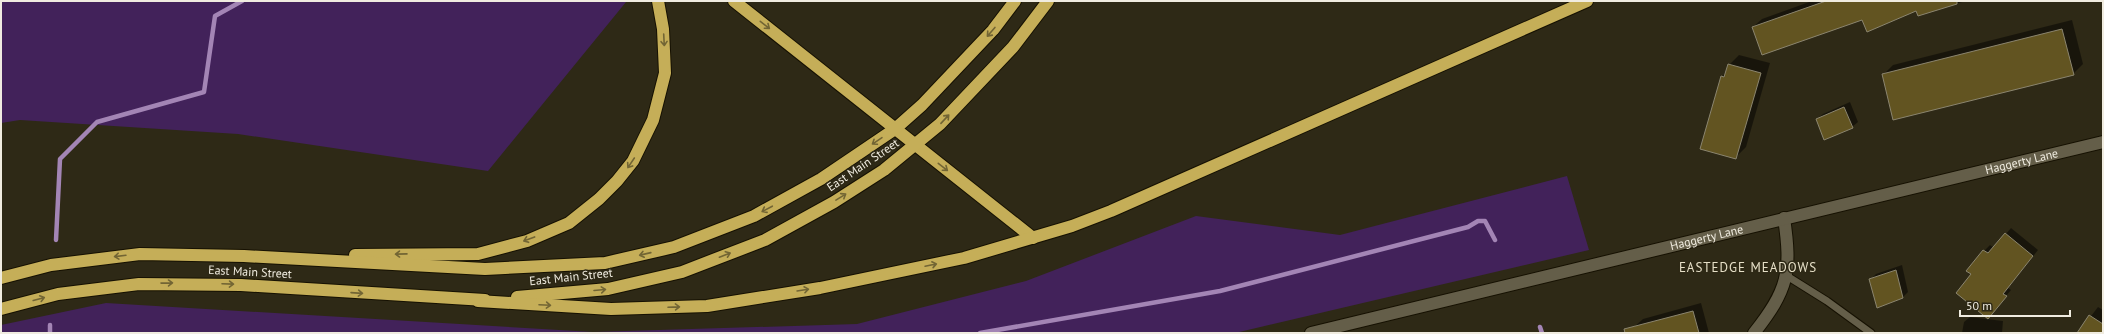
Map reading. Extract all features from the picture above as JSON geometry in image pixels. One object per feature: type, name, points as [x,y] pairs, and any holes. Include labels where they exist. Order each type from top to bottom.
[{"type":"highway","points":[[244,256],[478,254],[527,241],[569,223],[617,182],[633,161],[653,120],[665,73],[663,28],[658,1]]},
{"type":"highway","points":[[734,1],[1033,238]]},
{"type":"highway","name":"East Main Street","points":[[1,278],[51,265],[140,254],[244,256],[485,269],[605,263],[674,247],[754,216],[821,179],[895,129],[928,99],[992,30],[1015,1]]},
{"type":"highway","name":"East Main Street","points":[[1,309],[58,294],[139,284],[241,285],[478,301],[608,289],[682,272],[765,240],[834,202],[884,170],[940,124],[1012,47],[1048,1]]},
{"type":"highway","points":[[478,301],[611,309],[707,306],[820,288],[964,258],[1033,238],[1111,211],[1587,1]]},
{"type":"street","name":"Haggerty Lane","points":[[1311,333],[2103,142]]},
{"type":"street","points":[[1754,333],[1776,303],[1787,276],[1789,250],[1784,218]]},
{"type":"lane","points":[[1787,276],[1827,301],[1871,333]]},
{"type":"shaded area","points":[[1,1],[626,2],[488,171],[238,134],[20,120],[1,123]]},
{"type":"shaded area","points":[[1567,176],[1589,250],[1235,333],[1,333],[1,325],[106,303],[593,332],[857,324],[1026,281],[1196,216],[1340,235]]},
{"type":"building","points":[[1826,1],[1957,1],[1957,4],[1918,16],[1916,11],[1867,32],[1862,20],[1762,55],[1752,27]]},
{"type":"building","points":[[2062,29],[2074,75],[1893,120],[1882,74]]},
{"type":"building","points":[[1728,64],[1761,73],[1736,159],[1700,149],[1721,76],[1724,77]]},
{"type":"building","points":[[1844,107],[1853,128],[1824,140],[1816,119]]},
{"type":"building","points":[[2005,233],[2033,256],[2003,294],[2007,296],[1988,319],[1956,293],[1971,274],[1966,271],[1983,250],[1988,253]]},
{"type":"building","points":[[1896,270],[1903,298],[1877,308],[1869,279]]},
{"type":"building","points":[[1693,311],[1699,333],[1625,333],[1624,329]]},
{"type":"building","points":[[2089,315],[2103,324],[2103,333],[2077,333]]},
{"type":"waterway","points":[[56,240],[60,159],[97,122],[204,92],[215,16],[242,1]]},
{"type":"waterway","points":[[980,333],[1220,291],[1468,227],[1478,221],[1485,221],[1495,240]]},
{"type":"waterway","points":[[50,325],[50,333]]},
{"type":"waterway","points":[[1540,327],[1542,333]]},
{"type":"district","name":"EASTEDGE MEADOWS","points":[[1748,267]]}]
